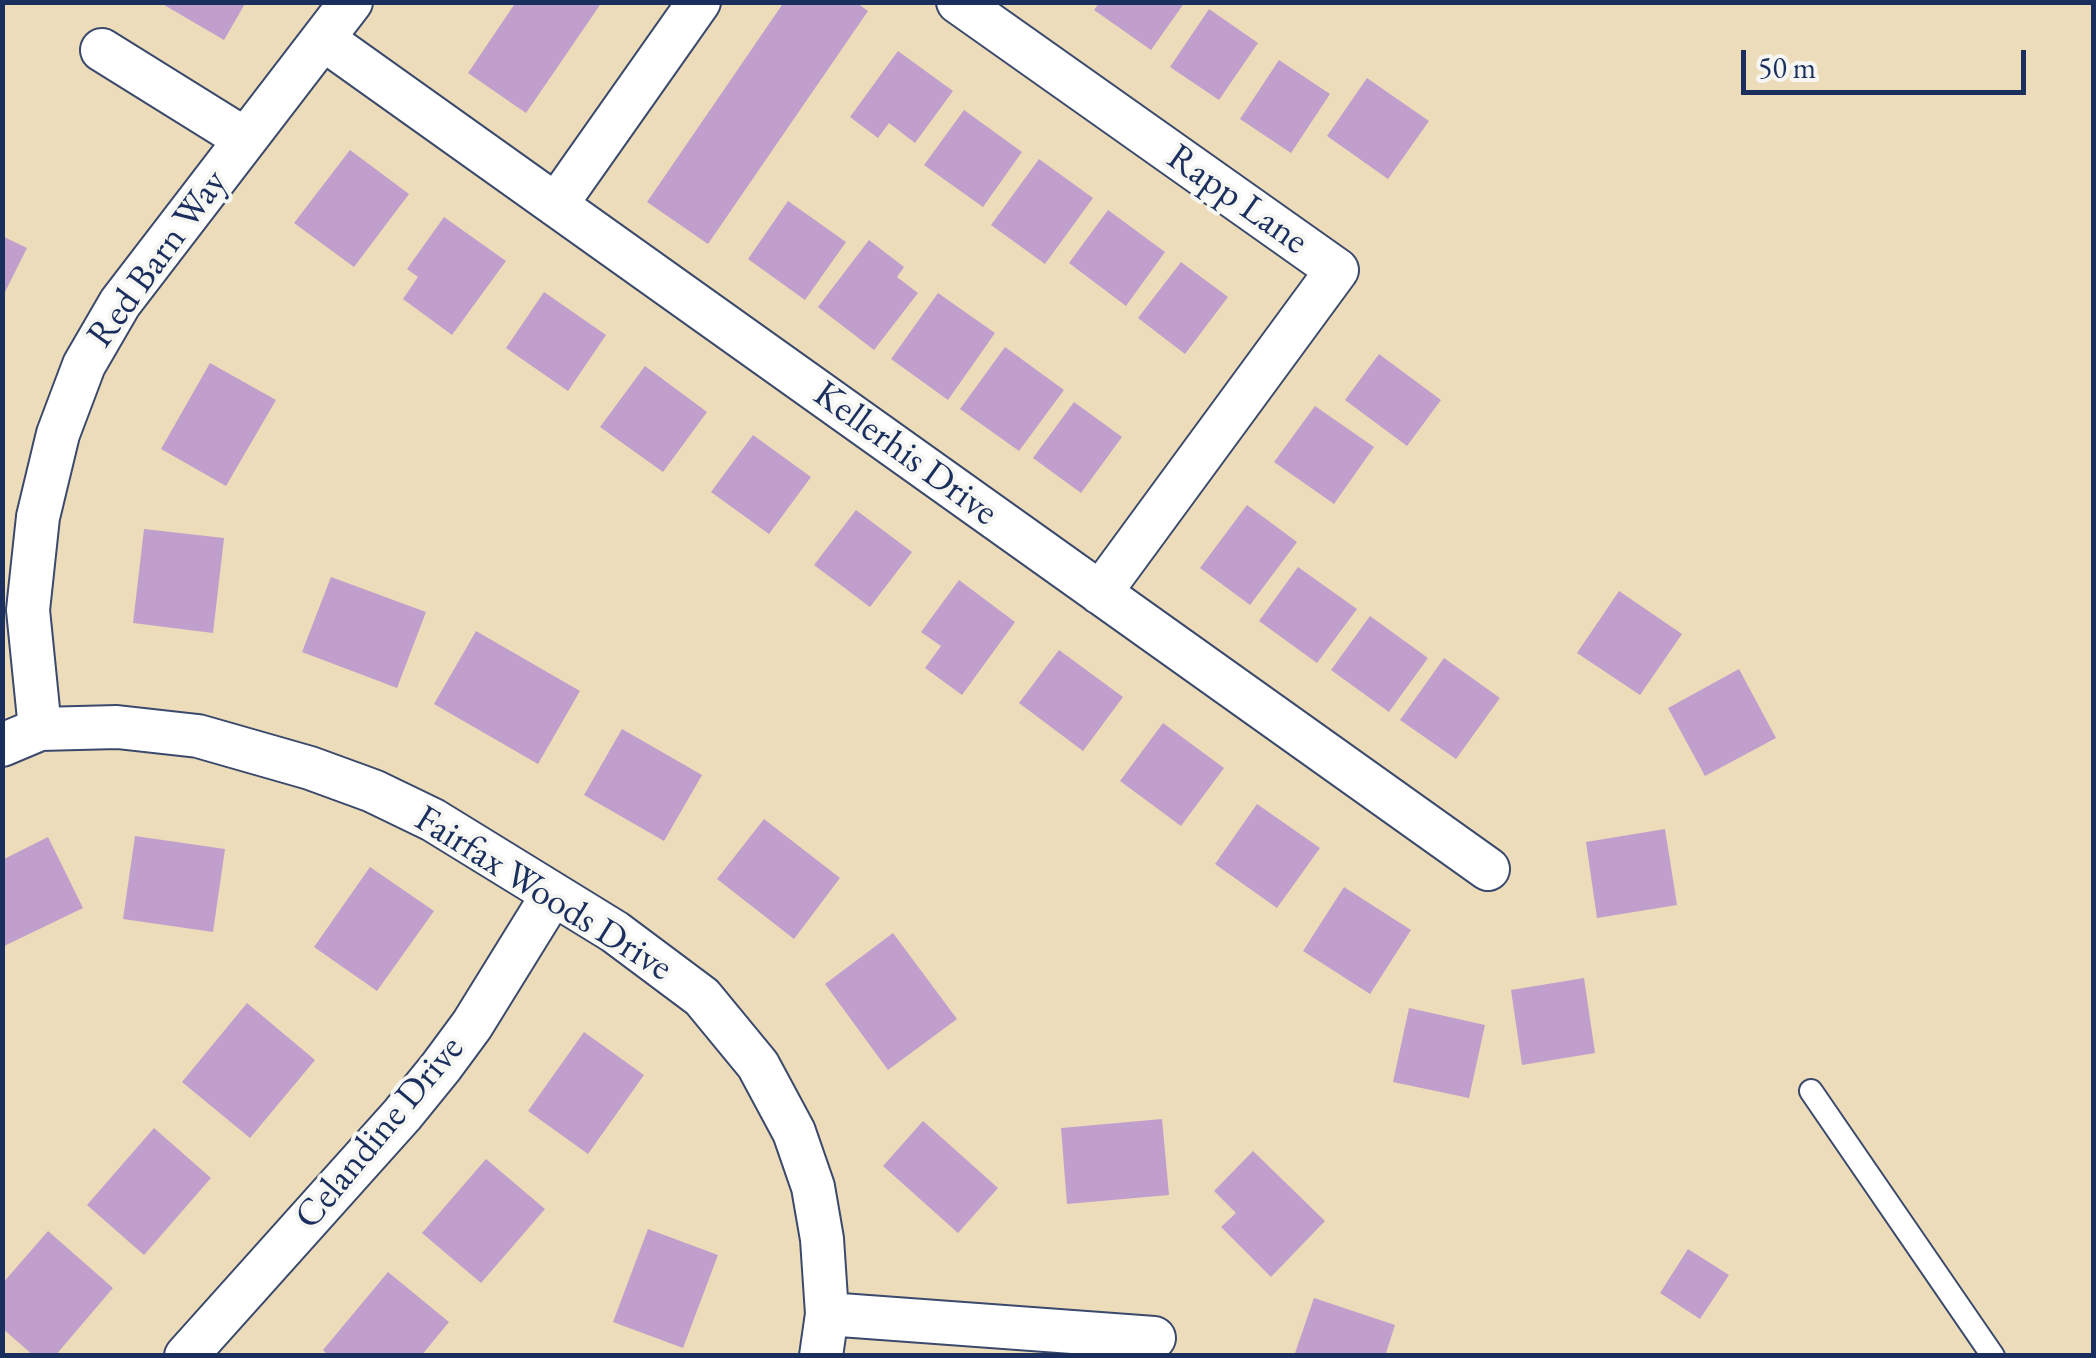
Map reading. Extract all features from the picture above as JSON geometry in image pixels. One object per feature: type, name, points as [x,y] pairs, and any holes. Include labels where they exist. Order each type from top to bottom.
[{"type":"street","name":"Red Barn Way","points":[[21,737],[38,516],[58,434],[84,365],[120,303],[351,2]]},
{"type":"street","points":[[556,205],[700,2]]},
{"type":"street","name":"Rapp Lane","points":[[958,2],[1336,270],[1100,593]]},
{"type":"street","name":"Kellerhis Drive","points":[[323,39],[1488,869]]},
{"type":"street","points":[[102,50],[245,139]]},
{"type":"street","name":"Fairfax Woods Drive","points":[[21,737],[117,727],[198,736],[310,768],[373,791],[432,820],[615,932],[702,996],[758,1064],[794,1132],[814,1187],[827,1314],[820,1356]]},
{"type":"street","name":"Celandine Drive","points":[[186,1356],[431,1079],[472,1025],[553,894]]},
{"type":"street","points":[[827,1314],[1154,1338]]},
{"type":"lane","points":[[1811,1090],[1992,1356]]},
{"type":"building","points":[[159,2],[246,2],[224,40]]},
{"type":"building","points":[[516,2],[602,2],[526,113],[468,73]]},
{"type":"building","points":[[784,2],[856,2],[868,11],[708,244],[647,202]]},
{"type":"building","points":[[1100,2],[1185,2],[1151,50],[1094,10]]},
{"type":"building","points":[[1209,9],[1258,43],[1219,100],[1170,67]]},
{"type":"building","points":[[898,51],[953,91],[915,143],[889,123],[878,138],[850,117]]},
{"type":"building","points":[[1279,60],[1330,94],[1291,153],[1240,119]]},
{"type":"building","points":[[1367,78],[1429,121],[1388,179],[1327,136]]},
{"type":"building","points":[[964,110],[1022,152],[983,207],[924,165]]},
{"type":"building","points":[[350,150],[409,194],[354,267],[294,223]]},
{"type":"building","points":[[1039,159],[1093,198],[1045,264],[991,225]]},
{"type":"building","points":[[788,201],[846,242],[805,300],[748,259]]},
{"type":"building","points":[[1108,210],[1165,252],[1126,306],[1069,263]]},
{"type":"building","points":[[444,217],[506,261],[452,335],[403,299],[418,277],[407,269]]},
{"type":"building","points":[[2,236],[27,248],[2,298]]},
{"type":"building","points":[[869,240],[904,267],[897,277],[918,293],[874,350],[818,307]]},
{"type":"building","points":[[1181,262],[1228,297],[1185,354],[1138,318]]},
{"type":"building","points":[[544,292],[606,335],[568,391],[506,348]]},
{"type":"building","points":[[938,293],[995,333],[948,400],[891,359]]},
{"type":"building","points":[[1005,347],[1064,390],[1019,451],[960,409]]},
{"type":"building","points":[[1379,354],[1441,400],[1407,446],[1345,400]]},
{"type":"building","points":[[210,363],[276,400],[226,486],[161,449]]},
{"type":"building","points":[[645,366],[707,412],[663,472],[600,427]]},
{"type":"building","points":[[1074,402],[1122,437],[1081,493],[1033,458]]},
{"type":"building","points":[[1315,406],[1374,447],[1334,504],[1274,462]]},
{"type":"building","points":[[753,435],[811,477],[769,534],[711,492]]},
{"type":"building","points":[[1247,505],[1297,542],[1250,605],[1200,568]]},
{"type":"building","points":[[856,510],[912,552],[870,607],[814,565]]},
{"type":"building","points":[[144,529],[224,538],[213,633],[133,623]]},
{"type":"building","points":[[1298,567],[1357,609],[1317,663],[1259,621]]},
{"type":"building","points":[[331,577],[426,612],[397,688],[302,652]]},
{"type":"building","points":[[959,580],[1015,622],[962,695],[925,668],[941,646],[921,632]]},
{"type":"building","points":[[1619,591],[1682,634],[1640,695],[1577,653]]},
{"type":"building","points":[[1370,616],[1428,658],[1389,712],[1331,670]]},
{"type":"building","points":[[476,631],[580,691],[538,764],[434,704]]},
{"type":"building","points":[[1059,650],[1123,697],[1083,751],[1019,703]]},
{"type":"building","points":[[1444,658],[1500,698],[1456,759],[1400,720]]},
{"type":"building","points":[[1739,669],[1776,738],[1705,776],[1668,708]]},
{"type":"building","points":[[1163,723],[1224,768],[1181,826],[1120,781]]},
{"type":"building","points":[[622,729],[702,775],[664,841],[584,795]]},
{"type":"building","points":[[1257,804],[1320,848],[1277,908],[1215,864]]},
{"type":"building","points":[[764,819],[840,878],[794,939],[717,879]]},
{"type":"building","points":[[1665,829],[1677,905],[1597,918],[1586,842]]},
{"type":"building","points":[[135,836],[225,849],[213,932],[123,919]]},
{"type":"building","points":[[48,837],[83,908],[2,947],[2,860]]},
{"type":"building","points":[[370,867],[434,911],[377,991],[314,947]]},
{"type":"building","points":[[1344,887],[1411,930],[1370,994],[1303,951]]},
{"type":"building","points":[[893,933],[957,1019],[888,1070],[825,984]]},
{"type":"building","points":[[1584,978],[1595,1053],[1522,1065],[1511,990]]},
{"type":"building","points":[[247,1003],[315,1060],[250,1138],[182,1082]]},
{"type":"building","points":[[1409,1008],[1485,1025],[1469,1098],[1393,1082]]},
{"type":"building","points":[[584,1032],[644,1075],[588,1154],[528,1111]]},
{"type":"building","points":[[1162,1119],[1169,1195],[1067,1204],[1061,1128]]},
{"type":"building","points":[[923,1121],[998,1188],[958,1233],[883,1166]]},
{"type":"building","points":[[154,1128],[211,1178],[144,1255],[87,1205]]},
{"type":"building","points":[[1253,1151],[1325,1221],[1271,1277],[1221,1227],[1236,1213],[1214,1191]]},
{"type":"building","points":[[486,1159],[545,1209],[481,1283],[422,1233]]},
{"type":"building","points":[[648,1229],[718,1255],[683,1348],[613,1322]]},
{"type":"building","points":[[48,1231],[113,1288],[55,1356],[34,1356],[2,1328],[2,1284]]},
{"type":"building","points":[[1688,1249],[1729,1275],[1700,1319],[1660,1293]]},
{"type":"building","points":[[388,1272],[449,1322],[421,1356],[329,1356],[323,1350]]},
{"type":"building","points":[[1314,1298],[1395,1325],[1385,1356],[1294,1356]]}]
